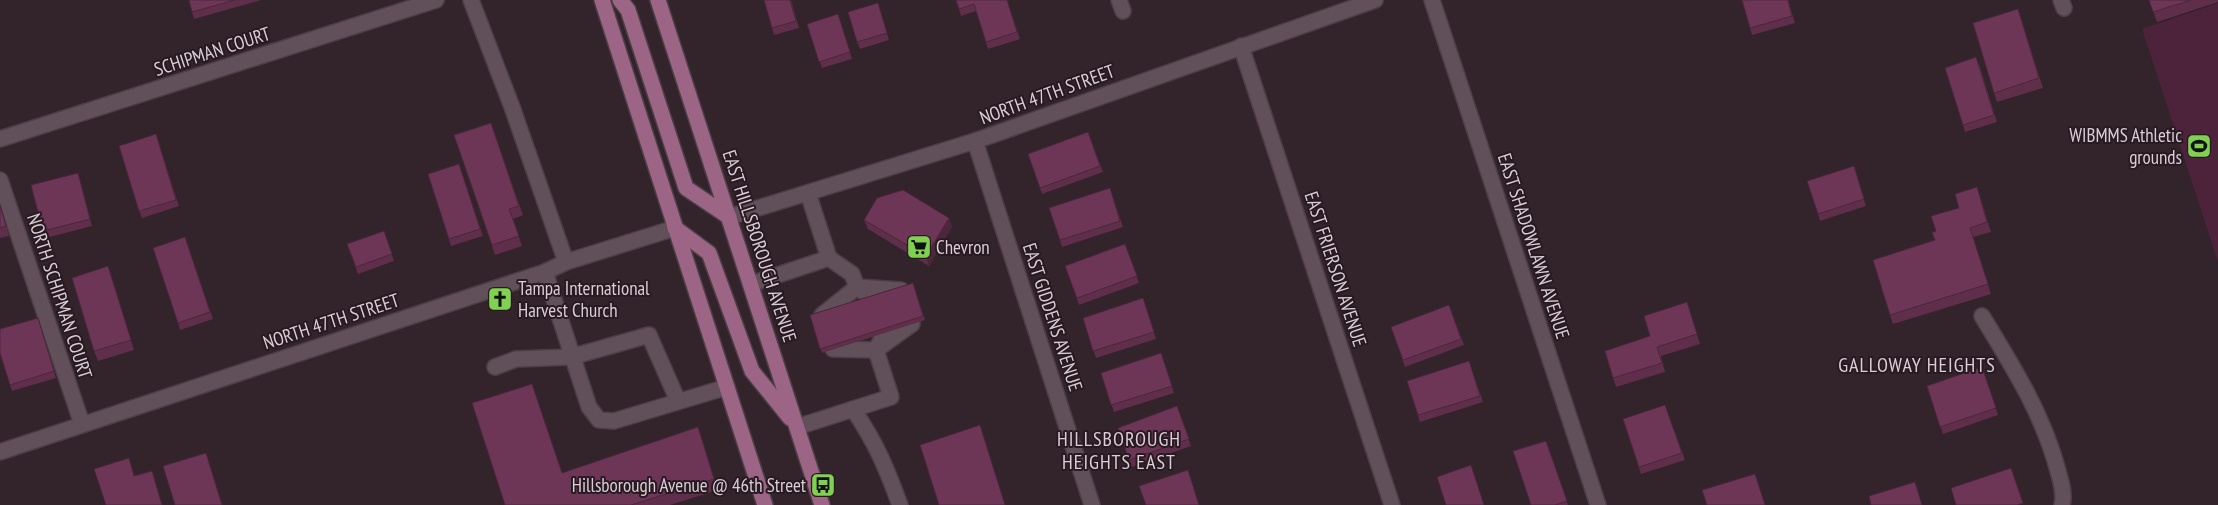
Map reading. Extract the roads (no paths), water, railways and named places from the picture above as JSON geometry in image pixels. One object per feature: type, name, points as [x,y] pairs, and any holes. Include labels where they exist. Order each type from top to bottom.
[{"type":"main road","points":[[602,0],[765,505]]},
{"type":"main road","points":[[620,0],[628,10],[686,188],[730,217]]},
{"type":"main road","name":"EAST HILLSBOROUGH AVENUE","points":[[658,0],[822,505]]},
{"type":"main road","points":[[675,228],[709,253],[752,370],[797,427]]},
{"type":"street","name":"SCHIPMAN COURT","points":[[0,140],[436,0]]},
{"type":"street","points":[[472,0],[512,107],[566,262]]},
{"type":"street","name":"NORTH 47TH STREET","points":[[730,217],[975,141],[1375,0]]},
{"type":"street","name":"EAST SHADOWLAWN AVENUE","points":[[1432,0],[1598,505]]},
{"type":"street","name":"EAST FRIERSON AVENUE","points":[[1241,46],[1392,505]]},
{"type":"street","name":"EAST GIDDENS AVENUE","points":[[975,141],[1092,505]]},
{"type":"street","name":"NORTH SCHIPMAN COURT","points":[[0,180],[82,424]]},
{"type":"street","points":[[808,193],[829,258],[852,274],[856,287],[849,307]]},
{"type":"street","name":"NORTH 47TH STREET","points":[[0,452],[545,272],[566,262],[675,228]]},
{"type":"street","points":[[751,284],[829,258]]},
{"type":"street","points":[[545,272],[571,357],[589,407],[599,420],[614,420],[727,387]]},
{"type":"street","points":[[856,287],[874,299]]},
{"type":"street","points":[[822,315],[856,287],[902,290]]},
{"type":"street","points":[[1982,316],[2025,386],[2053,452],[2062,487],[2062,505]]},
{"type":"street","points":[[833,349],[876,350],[912,324]]},
{"type":"street","points":[[876,350],[885,332]]},
{"type":"street","points":[[495,367],[516,359],[571,357],[650,335],[678,401]]},
{"type":"street","points":[[797,427],[892,397],[876,350],[860,340]]},
{"type":"street","points":[[853,409],[882,456],[900,505]]},
{"type":"place","name":"WIBMMS Athletic grounds","points":[[2199,146]]},
{"type":"place","name":"Chevron","points":[[919,247]]},
{"type":"place","name":"Tampa International Harvest Church","points":[[500,299]]},
{"type":"place","name":"Hillsborough Avenue @ 46th Street","points":[[823,485]]},
{"type":"district","name":"GALLOWAY HEIGHTS","points":[[1917,365]]},
{"type":"district","name":"HILLSBOROUGH HEIGHTS EAST","points":[[1119,450]]}]
